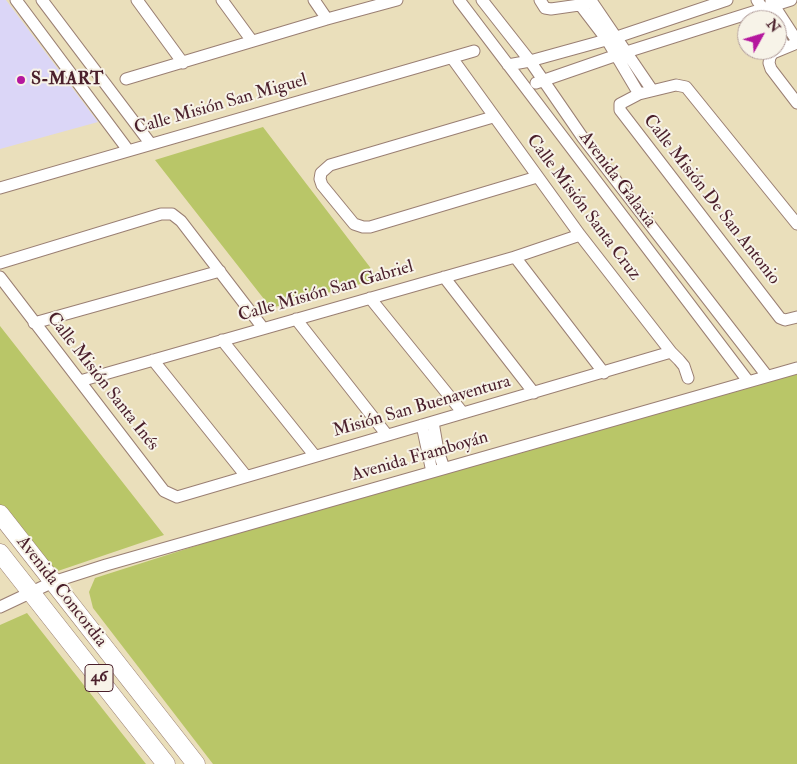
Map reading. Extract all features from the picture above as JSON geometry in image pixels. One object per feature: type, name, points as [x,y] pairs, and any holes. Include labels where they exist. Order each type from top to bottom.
[{"type":"main road","name":"Avenida Concordia","points":[[0,514],[43,587],[166,764]]},
{"type":"main road","name":"Avenida Concordia","points":[[0,553],[43,587],[135,687],[196,764]]},
{"type":"street","points":[[16,0],[128,150]]},
{"type":"street","points":[[42,0],[150,143]]},
{"type":"street","points":[[137,0],[183,62]]},
{"type":"street","points":[[222,0],[252,41]]},
{"type":"street","points":[[314,0],[327,19]]},
{"type":"street","points":[[126,79],[397,0]]},
{"type":"street","name":"Avenida Galaxia","points":[[459,0],[748,381]]},
{"type":"street","name":"Avenida Galaxia","points":[[482,0],[530,62],[583,138],[768,376]]},
{"type":"street","points":[[540,0],[549,9],[589,2],[622,54]]},
{"type":"street","points":[[508,65],[530,62],[612,39],[727,0]]},
{"type":"street","points":[[525,87],[760,4],[789,0]]},
{"type":"street","points":[[772,2],[797,42]]},
{"type":"street","name":"Calle Misión San Miguel","points":[[0,188],[150,143],[474,51]]},
{"type":"street","name":"Calle Misión De San Antonio","points":[[622,54],[652,90]]},
{"type":"street","name":"Calle Misión De San Antonio","points":[[622,54],[638,94]]},
{"type":"street","name":"Calle Misión Santa Cruz","points":[[452,58],[580,236],[684,366],[688,378]]},
{"type":"street","points":[[770,60],[771,68],[797,103]]},
{"type":"street","name":"Calle Misión De San Antonio","points":[[797,224],[686,87],[676,85],[652,90],[622,101],[620,110],[780,318],[785,320],[797,317]]},
{"type":"street","points":[[493,117],[330,165],[321,173],[322,185],[354,224],[370,227],[537,177]]},
{"type":"street","points":[[568,145],[583,138]]},
{"type":"street","points":[[0,263],[161,214],[172,214],[181,221],[264,328]]},
{"type":"street","name":"Calle Misión San Gabriel","points":[[80,381],[515,257],[580,236]]},
{"type":"street","points":[[515,257],[604,374]]},
{"type":"street","points":[[34,322],[220,271]]},
{"type":"street","name":"Calle Misión Santa Inés","points":[[0,277],[164,491],[177,497],[183,496]]},
{"type":"street","points":[[444,277],[534,393]]},
{"type":"street","points":[[370,298],[463,414]]},
{"type":"street","points":[[296,319],[387,435]]},
{"type":"street","points":[[222,340],[315,456]]},
{"type":"street","name":"Misión San Buenaventura","points":[[183,496],[387,435],[604,374],[671,352]]},
{"type":"street","points":[[153,360],[246,476]]},
{"type":"street","name":"Avenida Framboyán","points":[[2,602],[106,565],[797,368]]},
{"type":"street","points":[[428,424],[444,468]]},
{"type":"street","points":[[428,424],[432,472]]},
{"type":"shaded area","points":[[0,0],[6,0],[98,122],[0,149]]},
{"type":"green space","points":[[263,127],[379,279],[271,308],[155,160]]},
{"type":"green space","points":[[0,326],[164,535],[52,573],[0,505]]},
{"type":"green space","points":[[797,374],[797,764],[213,764],[93,608],[89,592],[95,578],[305,511]]},
{"type":"green space","points":[[27,613],[146,764],[0,764],[0,625]]},
{"type":"place","name":"S-MART","points":[[21,80]]}]
